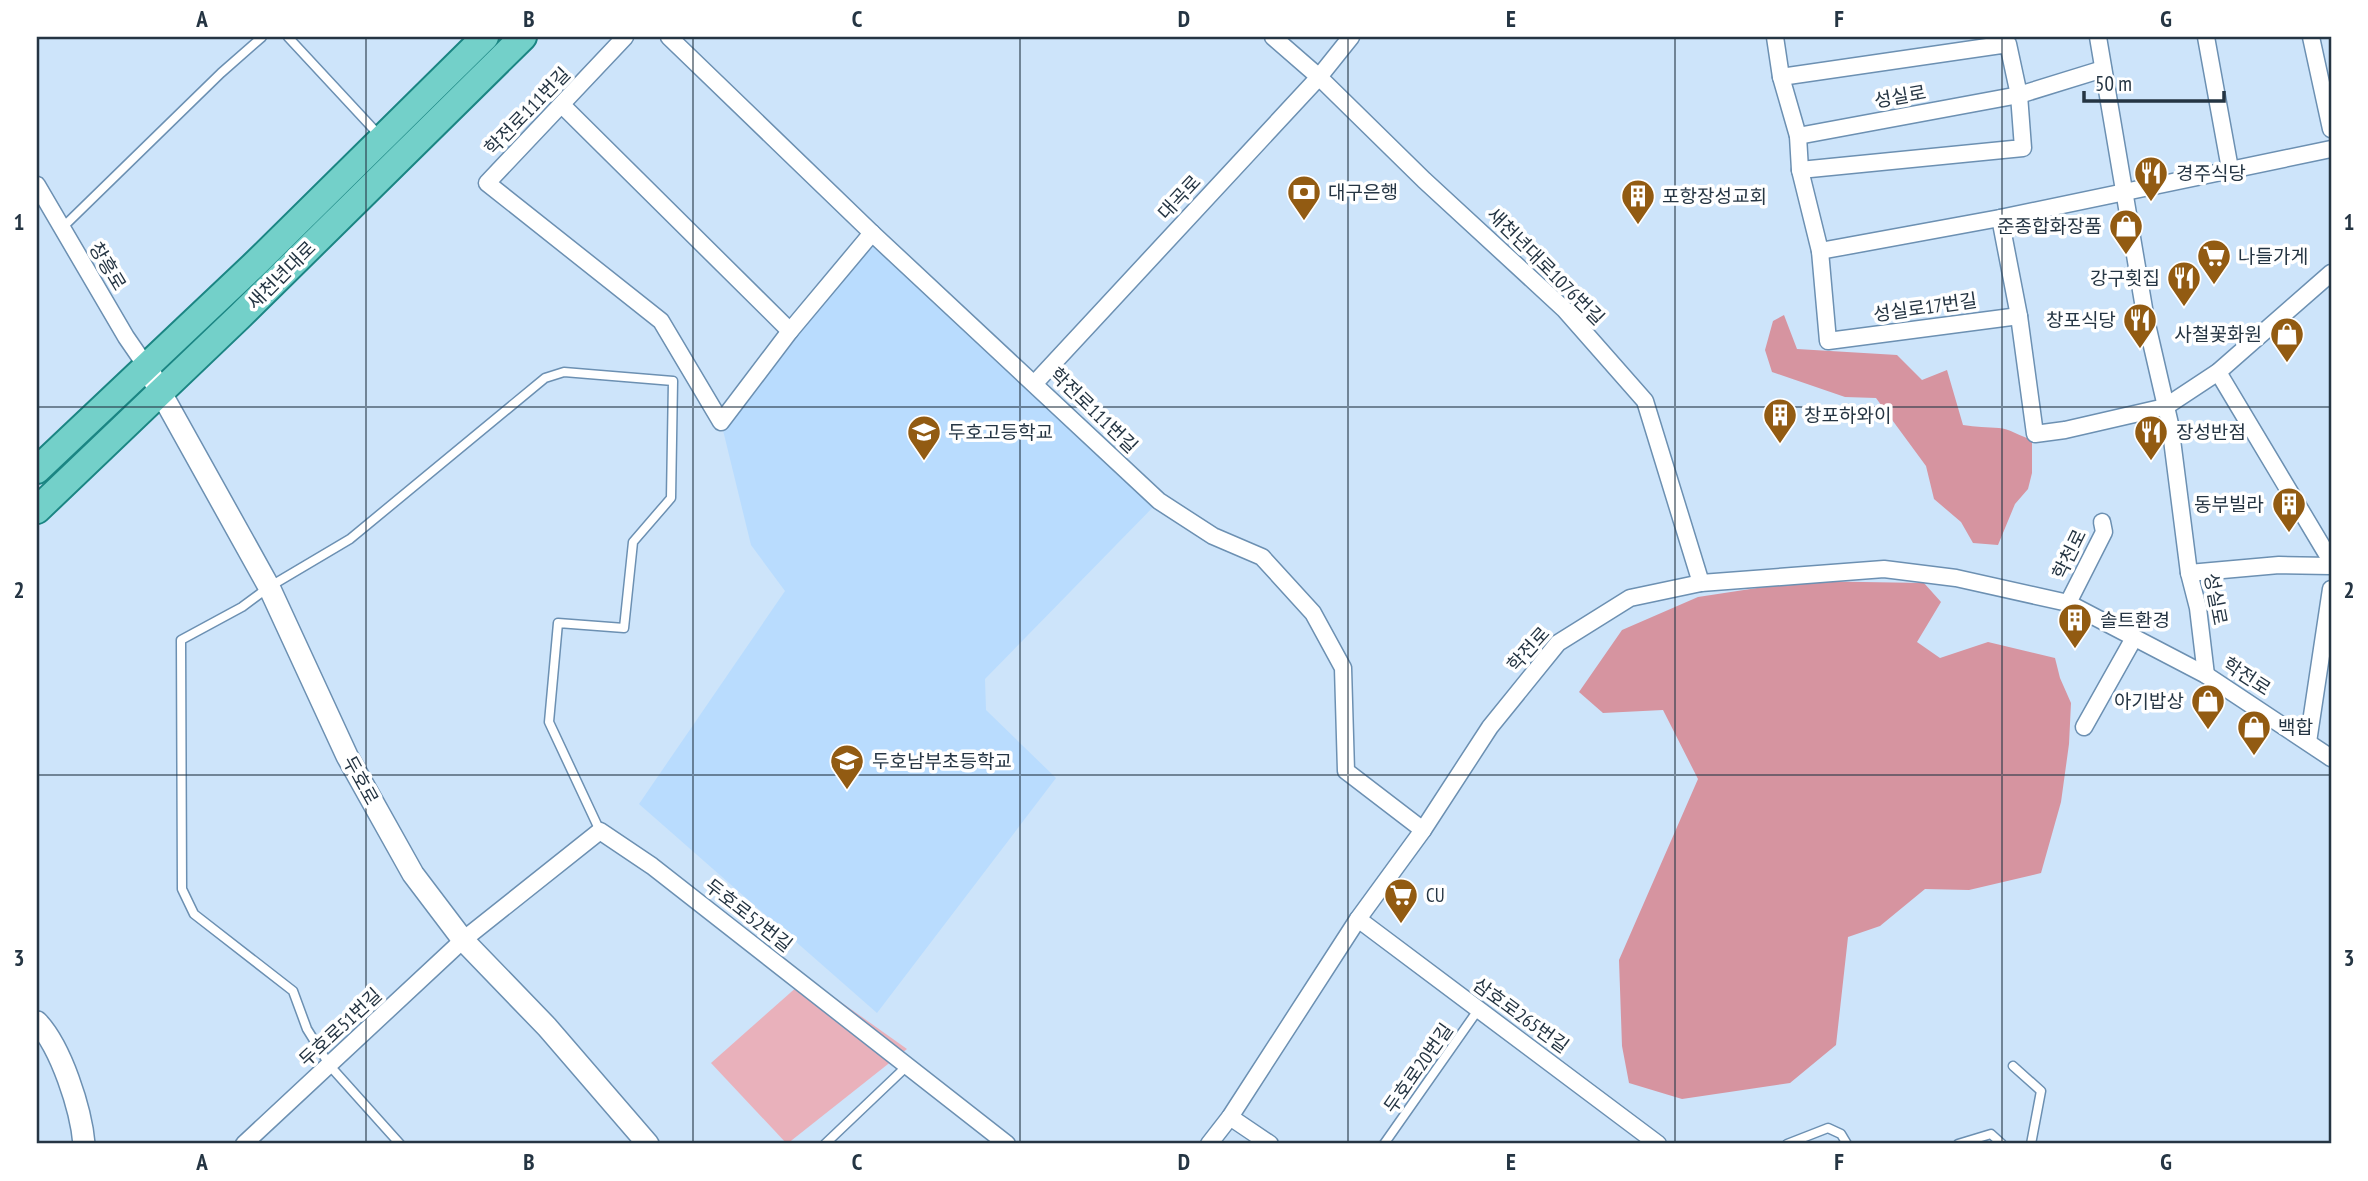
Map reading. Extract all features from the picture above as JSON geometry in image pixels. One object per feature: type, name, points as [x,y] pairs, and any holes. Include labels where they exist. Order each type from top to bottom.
[{"type":"main road","name":"새천년대로","points":[[37,510],[46,472],[146,366],[256,263],[485,37]]},
{"type":"main road","name":"새천년대로","points":[[46,472],[162,392],[523,37]]},
{"type":"main road","points":[[240,316],[231,314],[229,307],[250,283],[256,263]]},
{"type":"street","name":"학전로111번길","points":[[625,37],[487,183],[662,321],[721,422],[790,331]]},
{"type":"street","name":"학전로111번길","points":[[669,37],[872,233],[1159,501],[1213,536],[1262,557],[1313,613],[1343,668],[1346,771],[1423,830]]},
{"type":"street","name":"새천년대로1076번길","points":[[1273,37],[1319,77],[1424,180],[1564,309],[1645,401],[1701,583]]},
{"type":"street","name":"대곡로","points":[[1035,383],[1319,77],[1351,37]]},
{"type":"street","name":"성실로","points":[[2098,37],[2146,320],[2165,407],[2189,573],[2198,608],[2206,675]]},
{"type":"street","points":[[2206,37],[2231,169]]},
{"type":"street","points":[[2311,37],[2331,129]]},
{"type":"street","points":[[1781,38],[1781,77],[1798,136]]},
{"type":"street","points":[[1781,77],[2008,44],[2019,95],[2023,148],[1800,170]]},
{"type":"street","name":"성실로","points":[[1798,136],[2019,95],[2104,69]]},
{"type":"street","points":[[562,105],[790,331],[872,233]]},
{"type":"street","name":"성실로17번길","points":[[1798,136],[1800,170],[1820,251],[1828,341],[2019,316]]},
{"type":"street","points":[[1820,251],[2000,218],[2331,149]]},
{"type":"street","name":"창흥로","points":[[37,185],[126,337],[146,366]]},
{"type":"street","points":[[2000,218],[2019,316],[2035,434],[2065,430],[2165,407],[2218,372],[2331,273]]},
{"type":"street","name":"두호로","points":[[146,366],[269,587],[347,756],[412,874],[463,940],[547,1027],[648,1144]]},
{"type":"street","points":[[2189,573],[2279,565],[2331,564],[2218,372]]},
{"type":"street","name":"학천로","points":[[2068,603],[2104,532],[2102,522]]},
{"type":"street","name":"학전로","points":[[1209,1144],[1230,1117],[1358,919],[1423,830],[1490,727],[1558,643],[1630,598],[1701,583],[1884,569],[1956,578],[2068,603],[2206,675],[2331,758]]},
{"type":"street","points":[[2308,742],[2331,589]]},
{"type":"street","points":[[2084,727],[2134,638]]},
{"type":"street","points":[[463,940],[600,831]]},
{"type":"street","name":"두호로52번길","points":[[600,831],[652,866],[1007,1144]]},
{"type":"street","name":"삼호로265번길","points":[[1358,919],[1658,1144]]},
{"type":"street","name":"두호로51번길","points":[[244,1144],[463,940]]},
{"type":"street","points":[[37,1022],[49,1035],[69,1082],[84,1144]]},
{"type":"street","points":[[1230,1117],[1270,1144]]},
{"type":"lane","points":[[61,229],[221,72],[262,37]]},
{"type":"lane","points":[[288,37],[382,139]]},
{"type":"lane","points":[[400,1144],[330,1066],[307,1029],[293,992],[194,914],[182,889],[181,640],[242,607],[269,587],[350,539],[545,378],[564,372],[673,381],[671,498],[633,542],[624,628],[558,623],[549,722],[600,831]]},
{"type":"lane","name":"두호로20번길","points":[[1384,1144],[1478,1010]]},
{"type":"lane","points":[[825,1144],[907,1066]]},
{"type":"lane","points":[[2013,1066],[2040,1091],[2031,1144]]},
{"type":"lane","points":[[1787,1144],[1828,1128],[1841,1134],[1847,1144]]},
{"type":"lane","points":[[1958,1144],[1991,1134],[2002,1144]]},
{"type":"shaded area","points":[[872,233],[1159,501],[985,679],[986,710],[1056,778],[877,1013],[639,804],[785,591],[751,545],[721,422]]},
{"type":"shaded area","points":[[1784,315],[1797,349],[1897,355],[1922,380],[1947,370],[1963,425],[2003,428],[2032,440],[2032,473],[2028,489],[2015,504],[1998,545],[1973,543],[1961,522],[1934,499],[1926,466],[1876,398],[1845,397],[1772,372],[1765,350],[1773,321]]},
{"type":"shaded area","points":[[1802,581],[1924,583],[1941,602],[1917,642],[1940,658],[1988,642],[2055,658],[2071,703],[2069,744],[2061,802],[2041,873],[1969,890],[1925,889],[1880,926],[1848,937],[1836,1045],[1790,1083],[1682,1099],[1629,1083],[1622,1046],[1619,960],[1698,779],[1663,710],[1603,713],[1579,692],[1622,630],[1698,597]]},
{"type":"shaded area","points":[[807,978],[907,1049],[787,1144],[711,1063]]},
{"type":"place","name":"경주식당","points":[[2151,203]]},
{"type":"place","name":"대구은행","points":[[1304,222]]},
{"type":"place","name":"포항장성교회","points":[[1638,226]]},
{"type":"place","name":"준종합화장품","points":[[2126,256]]},
{"type":"place","name":"나들가게","points":[[2214,286]]},
{"type":"place","name":"강구횟집","points":[[2184,308]]},
{"type":"place","name":"창포식당","points":[[2140,350]]},
{"type":"place","name":"사철꽃화원","points":[[2287,364]]},
{"type":"place","name":"창포하와이","points":[[1780,445]]},
{"type":"place","name":"두호고등학교","points":[[924,462]]},
{"type":"place","name":"장성반점","points":[[2151,462]]},
{"type":"place","name":"동부빌라","points":[[2289,534]]},
{"type":"place","name":"솔트환경","points":[[2075,650]]},
{"type":"place","name":"아기밥상","points":[[2208,731]]},
{"type":"place","name":"백합","points":[[2254,757]]},
{"type":"place","name":"두호남부초등학교","points":[[847,791]]},
{"type":"place","name":"CU","points":[[1401,925]]}]
